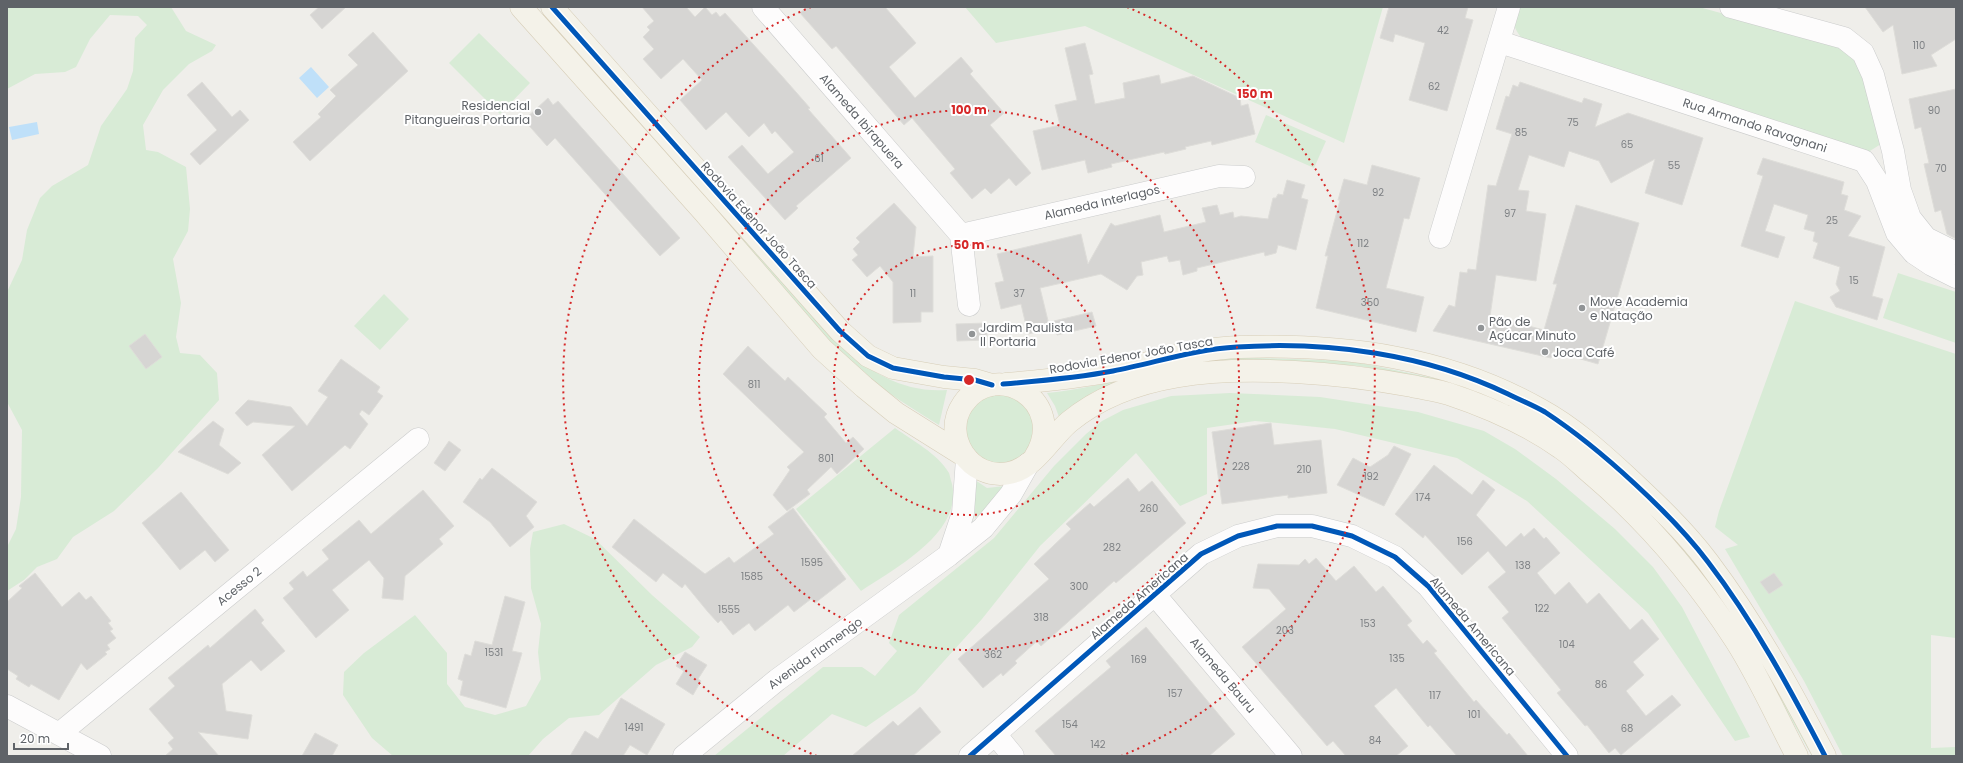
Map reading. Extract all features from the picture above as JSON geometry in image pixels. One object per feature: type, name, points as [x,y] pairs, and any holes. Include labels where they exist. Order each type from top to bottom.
[{"type":"main road","points":[[521,7],[704,212],[822,349],[864,387],[896,413],[965,457],[979,469],[999,474],[1014,472],[1031,461],[1068,423],[1095,403],[1114,394],[1150,382],[1186,375],[1223,371],[1294,372],[1372,379],[1446,393],[1509,418],[1562,448],[1620,498],[1680,561],[1710,602],[1738,644],[1797,756]]},
{"type":"main road","name":"Rodovia Edenor João Tasca","points":[[552,7],[840,331],[868,356],[893,368],[944,377],[975,380],[998,385],[1069,378],[1111,371],[1189,353],[1237,347],[1308,347],[1358,350],[1408,359],[1480,381],[1542,410],[1584,439],[1658,506],[1707,560],[1750,621],[1798,703],[1825,756]]},
{"type":"main road","points":[[965,457],[955,434],[955,422],[958,412],[964,402],[972,394],[982,388],[998,385],[1023,391],[1038,406],[1044,427],[1044,437],[1031,461]]},
{"type":"street","name":"Alameda Ibirapuera","points":[[763,7],[961,235]]},
{"type":"street","points":[[1440,237],[1500,42],[1509,7]]},
{"type":"street","points":[[1731,7],[1844,38],[1863,53],[1873,75],[1893,152],[1900,190],[1910,218],[1926,238],[1956,253]]},
{"type":"street","name":"Rua Armando Ravagnani","points":[[1500,42],[1864,161]]},
{"type":"street","points":[[1893,152],[1878,153],[1864,161],[1877,181],[1897,234],[1914,253],[1932,265],[1956,277]]},
{"type":"street","name":"Alameda Interlagos","points":[[961,235],[1219,176],[1244,177]]},
{"type":"street","points":[[961,235],[969,305]]},
{"type":"street","name":"Acesso 2","points":[[59,734],[418,439]]},
{"type":"street","points":[[949,555],[964,513],[965,457]]},
{"type":"street","name":"Avenida Flamengo","points":[[684,756],[777,680],[949,555],[983,528],[1011,494],[1031,461]]},
{"type":"street","name":"Alameda Americana","points":[[970,756],[996,735],[1202,554],[1238,536],[1277,526],[1312,526],[1352,536],[1395,557],[1428,586],[1568,756]]},
{"type":"street","name":"Alameda Bauru","points":[[1155,595],[1291,756]]},
{"type":"street","points":[[7,706],[100,756]]},
{"type":"street","points":[[996,735],[1013,756]]},
{"type":"green space","points":[[7,7],[171,7],[186,31],[216,45],[212,51],[189,64],[163,90],[143,125],[146,150],[158,152],[186,167],[190,209],[188,231],[173,259],[181,303],[176,337],[180,353],[200,355],[217,373],[219,400],[158,468],[114,511],[73,537],[57,559],[37,567],[24,580],[7,591],[7,547],[16,529],[21,497],[22,430],[7,402],[7,292],[22,260],[27,230],[40,198],[52,186],[88,165],[101,126],[127,89],[133,71],[135,38],[147,25],[138,16],[110,15],[90,39],[76,67],[65,72],[35,74],[7,89]]},
{"type":"green space","points":[[965,7],[1383,7],[1344,143],[1085,26],[996,43]]},
{"type":"green space","points":[[1516,7],[1699,7],[1840,46],[1854,58],[1865,79],[1881,144],[1865,154],[1524,41],[1514,25]]},
{"type":"green space","points":[[479,33],[530,83],[500,114],[449,63]]},
{"type":"green space","points":[[1266,115],[1326,141],[1314,168],[1255,142]]},
{"type":"green space","points":[[718,207],[840,346],[852,356],[877,373],[903,385],[931,390],[947,390],[939,425],[887,392],[838,354],[713,211]]},
{"type":"green space","points":[[1898,273],[1956,292],[1956,343],[1883,318]]},
{"type":"green space","points":[[384,294],[409,319],[380,350],[354,326]]},
{"type":"green space","points":[[1795,301],[1956,354],[1956,638],[1931,635],[1931,748],[1956,747],[1956,756],[1843,756],[1804,681],[1725,549],[1738,545],[1715,527],[1719,511]]},
{"type":"green space","points":[[1231,357],[1350,361],[1444,380],[1480,393],[1516,409],[1612,477],[1663,526],[1702,569],[1738,621],[1816,756],[1812,756],[1753,652],[1589,463],[1414,376],[1359,366],[1314,363],[1117,385],[1093,392],[1059,417],[1055,406],[1047,393],[1094,386],[1208,360]]},
{"type":"green space","points":[[1230,393],[1320,397],[1418,412],[1484,431],[1515,449],[1556,479],[1615,529],[1653,567],[1682,607],[1750,737],[1735,741],[1648,613],[1527,501],[1457,458],[1335,429],[1255,421],[1207,428],[1207,494],[1180,506],[1136,453],[1040,546],[982,619],[915,693],[866,727],[832,714],[783,756],[714,756],[823,667],[862,667],[875,676],[897,651],[889,643],[899,615],[994,538],[1054,466],[1086,434],[1102,421],[1123,410],[1171,396]]},
{"type":"green space","points":[[999,394],[1012,397],[1024,404],[1031,416],[1034,429],[1031,442],[1024,454],[1012,461],[999,464],[986,461],[974,454],[967,442],[964,429],[967,416],[974,404],[986,397]]},
{"type":"green space","points":[[895,428],[931,453],[944,466],[949,473],[952,484],[953,502],[947,518],[937,533],[923,547],[908,560],[861,591],[796,509]]},
{"type":"green space","points":[[975,480],[987,488],[1005,486],[987,508],[975,518]]},
{"type":"green space","points":[[564,524],[595,539],[652,595],[700,637],[692,647],[656,665],[599,715],[569,718],[543,739],[528,756],[393,756],[372,738],[343,695],[344,672],[364,653],[415,615],[447,653],[447,684],[465,707],[495,715],[526,706],[541,679],[538,652],[541,624],[531,588],[530,549],[533,532]]},
{"type":"water","points":[[311,67],[329,87],[317,98],[299,78]]},
{"type":"water","points":[[37,122],[39,134],[12,140],[9,127]]},
{"type":"building","points":[[319,7],[346,7],[322,29],[310,15]]},
{"type":"building","points":[[642,7],[686,7],[695,17],[705,7],[712,15],[716,12],[720,17],[725,13],[810,108],[808,109],[851,158],[796,206],[798,208],[785,220],[728,157],[742,145],[768,174],[794,152],[775,131],[772,134],[764,123],[749,137],[726,112],[706,130],[680,100],[702,80],[683,59],[661,79],[643,59],[654,49],[643,37],[650,30],[647,27],[654,21]]},
{"type":"building","points":[[807,7],[885,7],[916,43],[889,67],[915,98],[961,57],[973,71],[970,74],[1004,113],[990,125],[1031,173],[1016,186],[1009,178],[991,194],[985,188],[972,199],[950,173],[955,169],[912,118],[904,125],[836,46],[832,49],[800,13]]},
{"type":"building","points":[[1389,7],[1468,7],[1465,18],[1473,20],[1447,111],[1409,100],[1425,43],[1395,34],[1393,42],[1380,38]]},
{"type":"building","points":[[1865,7],[1956,7],[1956,39],[1931,55],[1937,66],[1902,74],[1893,25],[1883,32]]},
{"type":"building","points":[[373,32],[408,71],[310,161],[293,142],[321,117],[318,114],[336,96],[330,90],[358,65],[348,55]]},
{"type":"building","points":[[1085,43],[1093,74],[1089,75],[1095,104],[1125,98],[1123,83],[1159,75],[1161,84],[1193,76],[1240,98],[1241,106],[1248,104],[1255,134],[1212,145],[1211,141],[1185,147],[1186,149],[1165,154],[1164,152],[1111,164],[1112,167],[1088,173],[1085,160],[1042,170],[1033,131],[1060,125],[1055,105],[1077,100],[1065,48]]},
{"type":"building","points":[[202,82],[232,117],[240,110],[249,120],[200,165],[190,154],[217,130],[187,95]]},
{"type":"building","points":[[1520,82],[1582,103],[1584,98],[1602,104],[1595,127],[1628,113],[1703,138],[1682,205],[1645,193],[1655,159],[1611,183],[1599,161],[1569,151],[1564,167],[1529,155],[1518,190],[1529,191],[1526,211],[1546,214],[1536,281],[1496,275],[1490,316],[1544,330],[1557,284],[1553,284],[1576,205],[1639,223],[1598,364],[1553,351],[1551,358],[1433,331],[1449,305],[1455,307],[1460,272],[1467,273],[1468,269],[1476,270],[1488,185],[1496,186],[1512,134],[1496,129],[1506,96],[1509,97],[1513,85],[1518,87]]},
{"type":"building","points":[[1956,89],[1956,239],[1947,234],[1941,210],[1935,212],[1924,164],[1929,163],[1921,127],[1915,129],[1909,99]]},
{"type":"building","points":[[548,98],[553,105],[558,101],[680,238],[660,256],[555,138],[547,146],[524,120]]},
{"type":"building","points":[[1763,158],[1844,182],[1841,194],[1848,196],[1844,210],[1861,216],[1848,236],[1885,247],[1872,296],[1883,299],[1877,320],[1836,307],[1830,297],[1840,291],[1836,284],[1840,267],[1813,258],[1818,243],[1813,241],[1815,232],[1804,229],[1808,215],[1774,204],[1765,231],[1785,237],[1778,258],[1741,246],[1763,176],[1757,174]]},
{"type":"building","points":[[1372,165],[1420,178],[1409,219],[1404,218],[1386,288],[1424,297],[1416,332],[1316,308],[1328,256],[1325,256],[1344,179],[1367,185]]},
{"type":"building","points":[[1287,180],[1305,185],[1301,198],[1308,200],[1296,250],[1278,245],[1276,253],[1265,256],[1264,252],[1197,268],[1197,271],[1183,275],[1180,260],[1169,262],[1167,256],[1141,262],[1143,275],[1137,276],[1127,290],[1101,274],[1040,288],[1050,329],[1028,334],[1021,304],[1001,309],[995,283],[1004,281],[997,254],[1081,234],[1088,264],[1111,223],[1115,226],[1160,215],[1164,232],[1206,222],[1202,208],[1217,205],[1220,215],[1233,212],[1234,218],[1241,216],[1268,219],[1273,198],[1276,198],[1278,194],[1283,195]]},
{"type":"building","points":[[894,203],[916,227],[913,257],[933,256],[933,312],[921,312],[921,322],[893,323],[893,282],[880,266],[867,277],[852,260],[858,255],[853,249],[860,242],[856,238]]},
{"type":"building","points":[[1092,312],[1096,326],[1057,335],[1054,321]]},
{"type":"building","name":"Jardim Paulista II Portaria","points":[[987,323],[987,340],[957,341],[956,324]]},
{"type":"building","points":[[145,334],[162,357],[146,369],[129,346]]},
{"type":"building","points":[[748,346],[785,381],[788,377],[827,414],[824,417],[846,443],[853,437],[864,449],[837,474],[831,467],[807,490],[810,494],[787,511],[773,495],[790,470],[787,467],[804,452],[723,374]]},
{"type":"building","points":[[341,359],[380,387],[377,392],[383,396],[369,415],[362,410],[359,414],[368,424],[350,449],[345,445],[292,491],[262,455],[295,426],[253,422],[247,426],[235,413],[248,400],[291,407],[307,426],[328,397],[318,391]]},
{"type":"building","points":[[213,421],[224,429],[219,445],[241,463],[228,474],[178,452]]},
{"type":"building","points":[[1271,423],[1274,445],[1321,440],[1327,493],[1288,498],[1288,495],[1222,504],[1212,432]]},
{"type":"building","points":[[449,441],[461,450],[445,471],[434,463]]},
{"type":"building","points":[[1394,446],[1411,454],[1384,506],[1337,485],[1353,458],[1370,467],[1388,455]]},
{"type":"building","points":[[1434,465],[1472,495],[1483,480],[1495,490],[1476,515],[1506,547],[1521,533],[1524,537],[1534,528],[1544,539],[1546,537],[1560,553],[1537,573],[1555,595],[1569,582],[1587,604],[1599,593],[1630,630],[1642,619],[1659,639],[1633,662],[1644,675],[1626,691],[1646,716],[1672,695],[1681,705],[1621,755],[1615,748],[1609,753],[1587,725],[1585,726],[1557,693],[1561,690],[1502,618],[1509,612],[1488,587],[1506,572],[1488,551],[1462,575],[1425,535],[1423,538],[1395,514]]},
{"type":"building","points":[[492,468],[537,502],[526,516],[534,527],[510,547],[490,522],[463,502],[480,478],[482,480]]},
{"type":"building","points":[[1128,478],[1139,492],[1152,481],[1186,523],[1116,583],[1114,581],[1041,646],[1037,641],[1015,661],[1017,663],[1003,676],[1001,673],[983,688],[958,659],[1049,579],[1034,564],[1071,529],[1066,524],[1090,503],[1094,507]]},
{"type":"building","points":[[423,490],[454,526],[439,539],[443,544],[405,576],[403,600],[382,598],[384,578],[369,560],[332,590],[349,610],[316,638],[283,598],[294,589],[289,583],[303,571],[307,577],[329,559],[322,550],[359,520],[371,534]]},
{"type":"building","points":[[181,492],[229,550],[215,562],[205,550],[180,570],[142,523]]},
{"type":"building","points":[[793,508],[846,579],[815,603],[811,599],[794,612],[788,605],[755,631],[749,623],[733,635],[721,620],[718,623],[685,584],[682,588],[663,573],[656,582],[612,547],[634,519],[705,574],[729,557],[734,563],[774,534],[768,527]]},
{"type":"building","points":[[1316,558],[1336,581],[1354,566],[1376,592],[1383,586],[1412,621],[1407,625],[1423,644],[1427,640],[1437,651],[1434,653],[1474,702],[1476,700],[1507,735],[1509,733],[1528,756],[1457,756],[1430,725],[1428,727],[1396,688],[1374,706],[1408,746],[1396,756],[1346,756],[1333,741],[1327,746],[1242,647],[1286,609],[1269,589],[1253,588],[1258,564],[1299,565],[1305,559],[1309,564]]},
{"type":"building","points":[[35,573],[62,607],[79,592],[86,600],[91,596],[111,621],[108,623],[113,629],[110,631],[116,638],[107,645],[110,649],[105,652],[107,654],[87,670],[81,663],[59,700],[31,684],[29,687],[16,679],[18,676],[7,669],[7,602],[22,588],[19,586]]},
{"type":"building","points":[[1774,573],[1783,585],[1769,594],[1760,582]]},
{"type":"building","points":[[505,596],[525,602],[512,651],[522,653],[506,708],[460,695],[463,681],[458,679],[465,654],[471,656],[475,641],[492,645]]},
{"type":"building","points":[[255,609],[264,620],[261,623],[285,651],[261,671],[251,660],[222,684],[226,711],[252,715],[248,739],[198,732],[219,756],[165,756],[173,749],[168,743],[174,738],[149,709],[175,686],[168,678],[208,645],[210,648]]},
{"type":"building","points":[[1146,627],[1235,734],[1209,756],[1056,756],[1035,731],[1111,667],[1106,661]]},
{"type":"building","points":[[685,652],[707,665],[698,679],[701,681],[693,695],[676,684],[684,671],[676,666]]},
{"type":"building","points":[[621,698],[665,724],[647,755],[630,745],[623,756],[570,756],[585,731],[598,739]]},
{"type":"building","points":[[920,707],[941,732],[913,756],[852,756],[893,721],[898,726]]},
{"type":"building","points":[[315,733],[338,745],[332,756],[302,756]]},
{"type":"cycle path","points":[[552,7],[840,331],[868,356],[893,368],[944,377],[975,380],[992,385]]},
{"type":"cycle path","points":[[1003,384],[1058,379],[1099,373],[1129,368],[1190,353],[1221,348],[1306,346],[1376,353],[1410,360],[1444,369],[1476,380],[1508,394],[1545,412],[1592,446],[1645,493],[1691,541],[1725,585],[1771,656],[1825,756]]},
{"type":"cycle path","points":[[970,756],[1201,554],[1238,536],[1277,526],[1312,526],[1352,536],[1395,557],[1428,586],[1567,756]]},
{"type":"place","name":"Residencial Pitangueiras Portaria","points":[[538,112]]},
{"type":"place","name":"Move Academia e Natação","points":[[1582,308]]},
{"type":"place","name":"Pão de Açúcar Minuto","points":[[1481,328]]},
{"type":"place","name":"Jardim Paulista II Portaria","points":[[972,334]]},
{"type":"place","name":"Joca Café","points":[[1545,352]]}]
